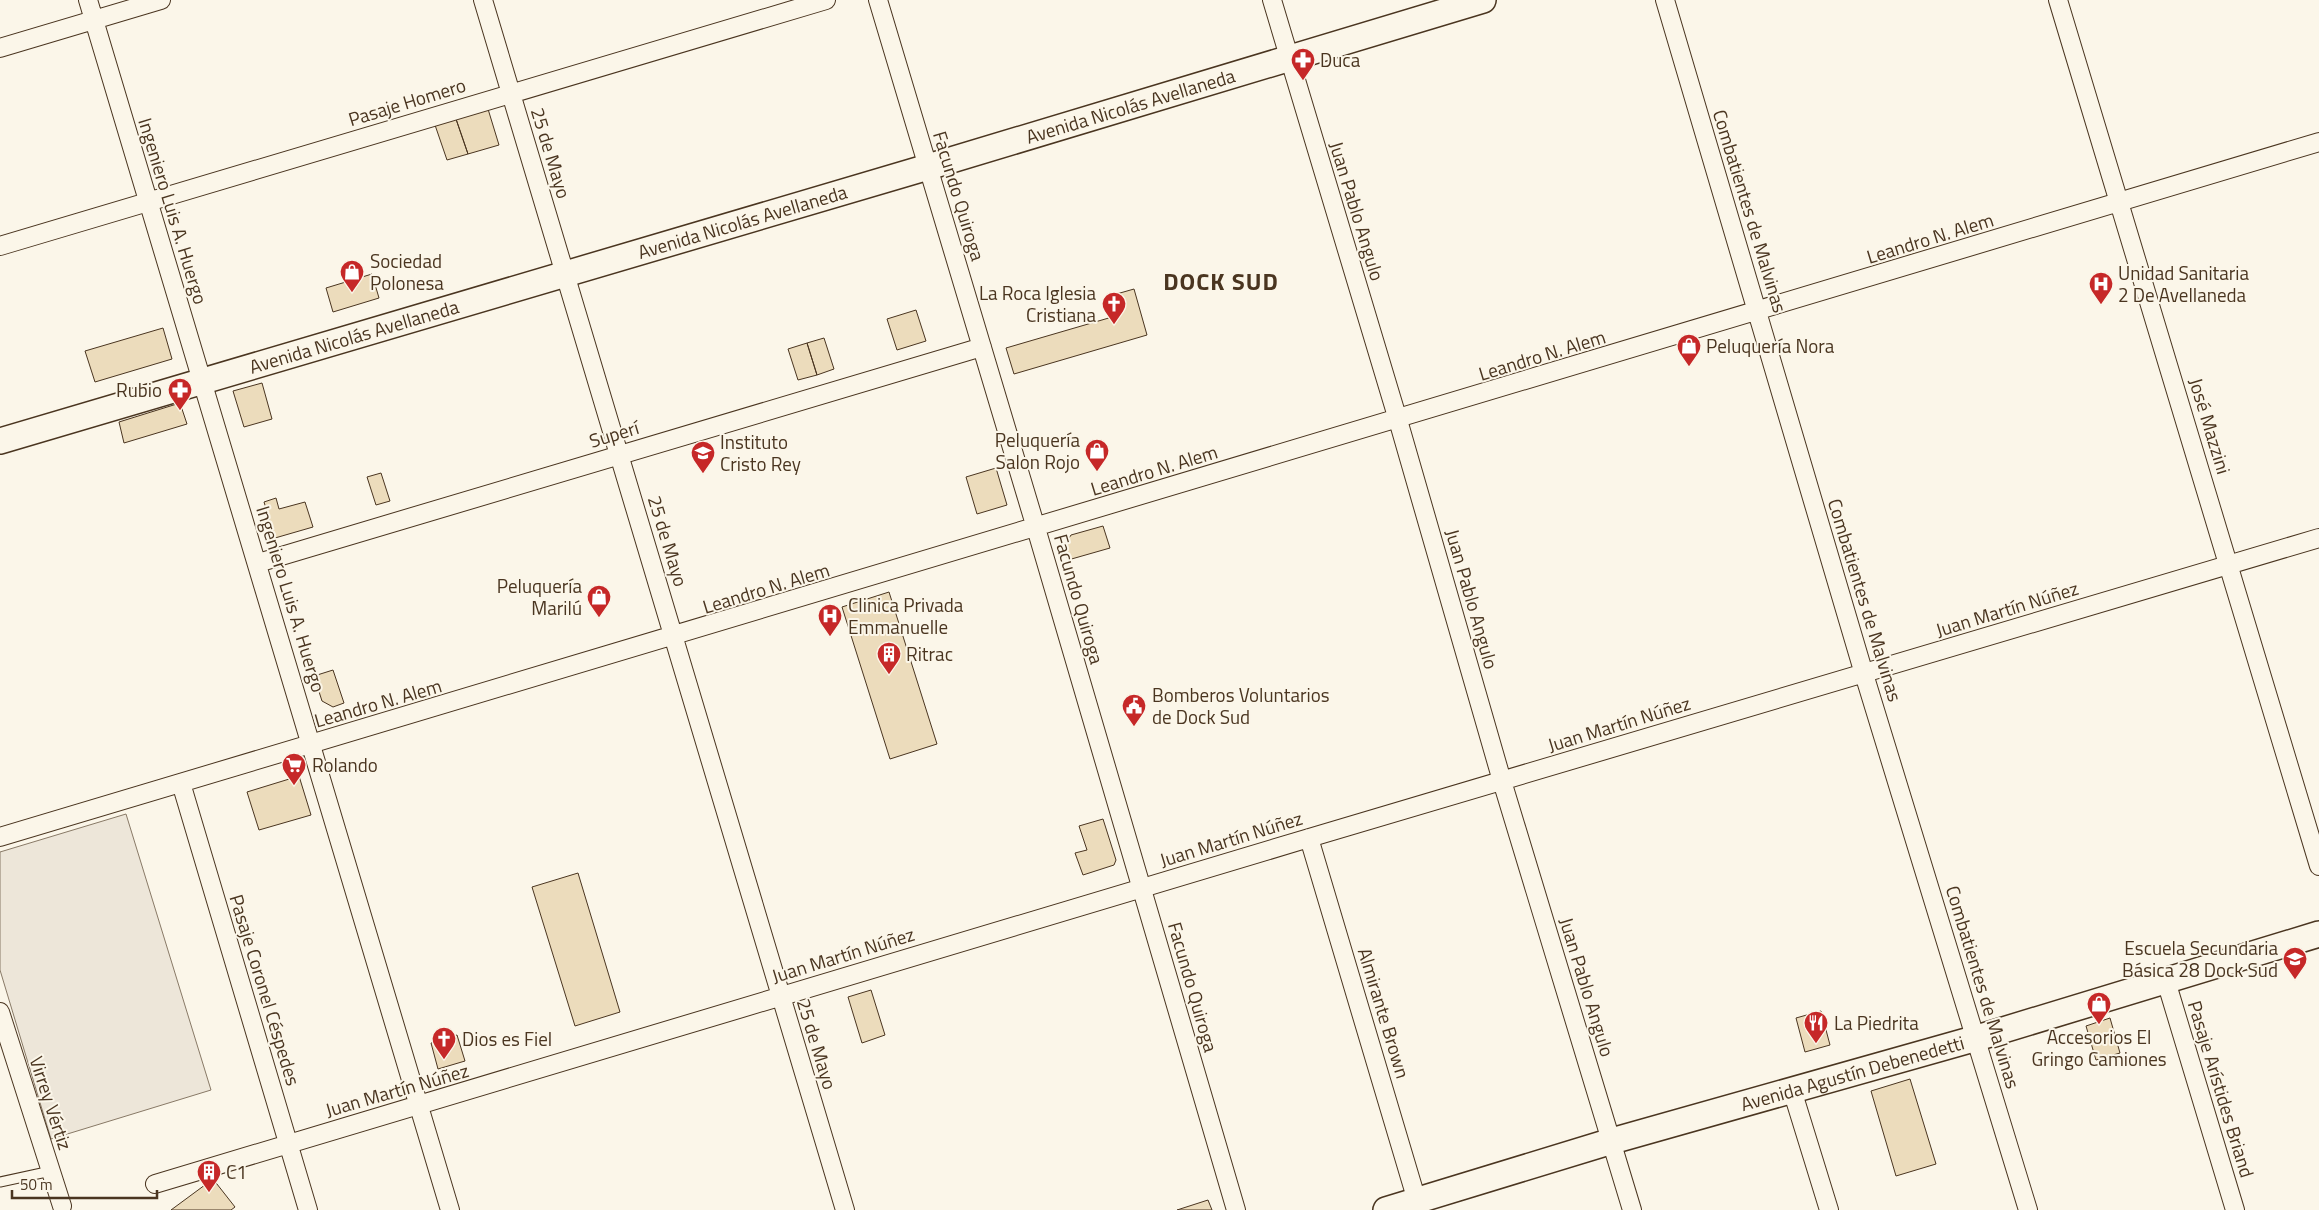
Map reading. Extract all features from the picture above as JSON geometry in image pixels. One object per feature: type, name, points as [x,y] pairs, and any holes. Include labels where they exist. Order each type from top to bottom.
[{"type":"main road","name":"Avenida Nicolás Avellaneda","points":[[0,441],[1289,60],[1483,0]]},
{"type":"main road","name":"Avenida Agustín Debenedetti","points":[[1386,1210],[1612,1141],[1977,1038],[2319,934]]},
{"type":"street","name":"Ingeniero Luis A. Huergo","points":[[88,0],[313,745],[450,1210]]},
{"type":"street","points":[[0,48],[161,0]]},
{"type":"street","name":"25 de Mayo","points":[[483,0],[845,1210]]},
{"type":"street","name":"Pasaje Homero","points":[[0,246],[826,0]]},
{"type":"street","name":"Facundo Quiroga","points":[[878,0],[1036,528],[1236,1210]]},
{"type":"street","name":"Juan Pablo Angulo","points":[[1272,0],[1398,420],[1502,781],[1632,1210]]},
{"type":"street","name":"Combatientes de Malvinas","points":[[1665,0],[1864,674],[1977,1038],[2028,1210]]},
{"type":"street","name":"José Mazzini","points":[[2058,0],[2121,202],[2319,866]]},
{"type":"street","name":"Leandro N. Alem","points":[[0,837],[674,638],[1758,313],[2319,142]]},
{"type":"street","name":"Superí","points":[[258,563],[982,347]]},
{"type":"street","name":"Juan Martín Núñez","points":[[155,1184],[2319,538]]},
{"type":"street","name":"Pasaje Coronel Céspedes","points":[[181,784],[308,1210]]},
{"type":"street","name":"Almirante Brown","points":[[1309,838],[1417,1201]]},
{"type":"street","name":"Pasaje Arístides Briand","points":[[2166,981],[2235,1210]]},
{"type":"street","name":"Virrey Vértiz","points":[[0,1012],[62,1206]]},
{"type":"street","points":[[1792,1090],[1829,1210]]},
{"type":"lane","points":[[0,1182],[51,1171]]},
{"type":"shaded area","points":[[126,814],[211,1090],[51,1139],[0,970],[0,852]]},
{"type":"building","points":[[488,109],[499,145],[468,154],[456,119]]},
{"type":"building","points":[[456,119],[468,154],[447,160],[435,125]]},
{"type":"building","name":"Sociedad Polonesa","points":[[372,274],[379,298],[333,312],[326,288]]},
{"type":"building","name":"La Roca Iglesia Cristiana","points":[[1134,289],[1147,335],[1014,374],[1006,348],[1119,315],[1113,295]]},
{"type":"building","points":[[916,310],[926,341],[897,350],[887,319]]},
{"type":"building","points":[[163,328],[172,359],[95,382],[85,351]]},
{"type":"building","points":[[824,338],[834,369],[817,375],[807,343]]},
{"type":"building","points":[[807,343],[817,375],[798,380],[788,349]]},
{"type":"building","points":[[262,383],[272,419],[244,427],[233,391]]},
{"type":"building","points":[[180,403],[187,424],[124,443],[119,422]]},
{"type":"building","points":[[996,468],[1007,505],[977,514],[966,477]]},
{"type":"building","points":[[381,473],[390,501],[376,505],[367,477]]},
{"type":"building","points":[[276,498],[279,509],[305,502],[313,527],[275,538],[264,502]]},
{"type":"building","points":[[1103,526],[1110,548],[1068,560],[1064,546],[1071,535]]},
{"type":"building","name":"Ritrac","points":[[889,592],[937,744],[890,759],[842,607]]},
{"type":"building","points":[[333,670],[344,703],[333,707],[322,701],[314,676]]},
{"type":"building","points":[[299,776],[311,815],[259,830],[247,792]]},
{"type":"building","points":[[1103,819],[1116,860],[1114,865],[1083,875],[1075,853],[1087,850],[1079,826]]},
{"type":"building","points":[[578,873],[620,1012],[575,1026],[532,887]]},
{"type":"building","points":[[871,990],[885,1035],[862,1043],[848,997]]},
{"type":"building","points":[[1821,1011],[1830,1045],[1805,1052],[1796,1018]]},
{"type":"building","points":[[2110,1018],[2120,1053],[2096,1060],[2086,1026]]},
{"type":"building","points":[[457,1035],[465,1061],[438,1069],[431,1043]]},
{"type":"building","points":[[1910,1079],[1936,1164],[1896,1176],[1871,1091]]},
{"type":"building","name":"C1","points":[[213,1179],[235,1207],[231,1210],[171,1210]]},
{"type":"building","points":[[1208,1200],[1212,1210],[1177,1210]]},
{"type":"place","name":"Duca","points":[[1303,81]]},
{"type":"place","name":"Sociedad Polonesa","points":[[352,293]]},
{"type":"place","name":"Unidad Sanitaria 2 De Avellaneda","points":[[2101,305]]},
{"type":"place","name":"La Roca Iglesia Cristiana","points":[[1114,325]]},
{"type":"place","name":"Peluquería Nora","points":[[1689,367]]},
{"type":"place","name":"Rubio","points":[[180,411]]},
{"type":"place","name":"Peluquería Salon Rojo","points":[[1097,472]]},
{"type":"place","name":"Instituto Cristo Rey","points":[[703,474]]},
{"type":"place","name":"Peluquería Marilú","points":[[599,618]]},
{"type":"place","name":"Clinica Privada Emmanuelle","points":[[830,637]]},
{"type":"place","name":"Ritrac","points":[[889,675]]},
{"type":"place","name":"Bomberos Voluntarios de Dock Sud","points":[[1134,727]]},
{"type":"place","name":"Rolando","points":[[294,786]]},
{"type":"place","name":"Escuela Secundaria Básica 28 Dock Sud","points":[[2295,980]]},
{"type":"place","name":"Accesorios El Gringo Camiones","points":[[2099,1025]]},
{"type":"place","name":"La Piedrita","points":[[1816,1044]]},
{"type":"place","name":"Dios es Fiel","points":[[444,1060]]},
{"type":"place","name":"C1","points":[[209,1193]]},
{"type":"district","name":"DOCK SUD","points":[[1221,282]]}]
